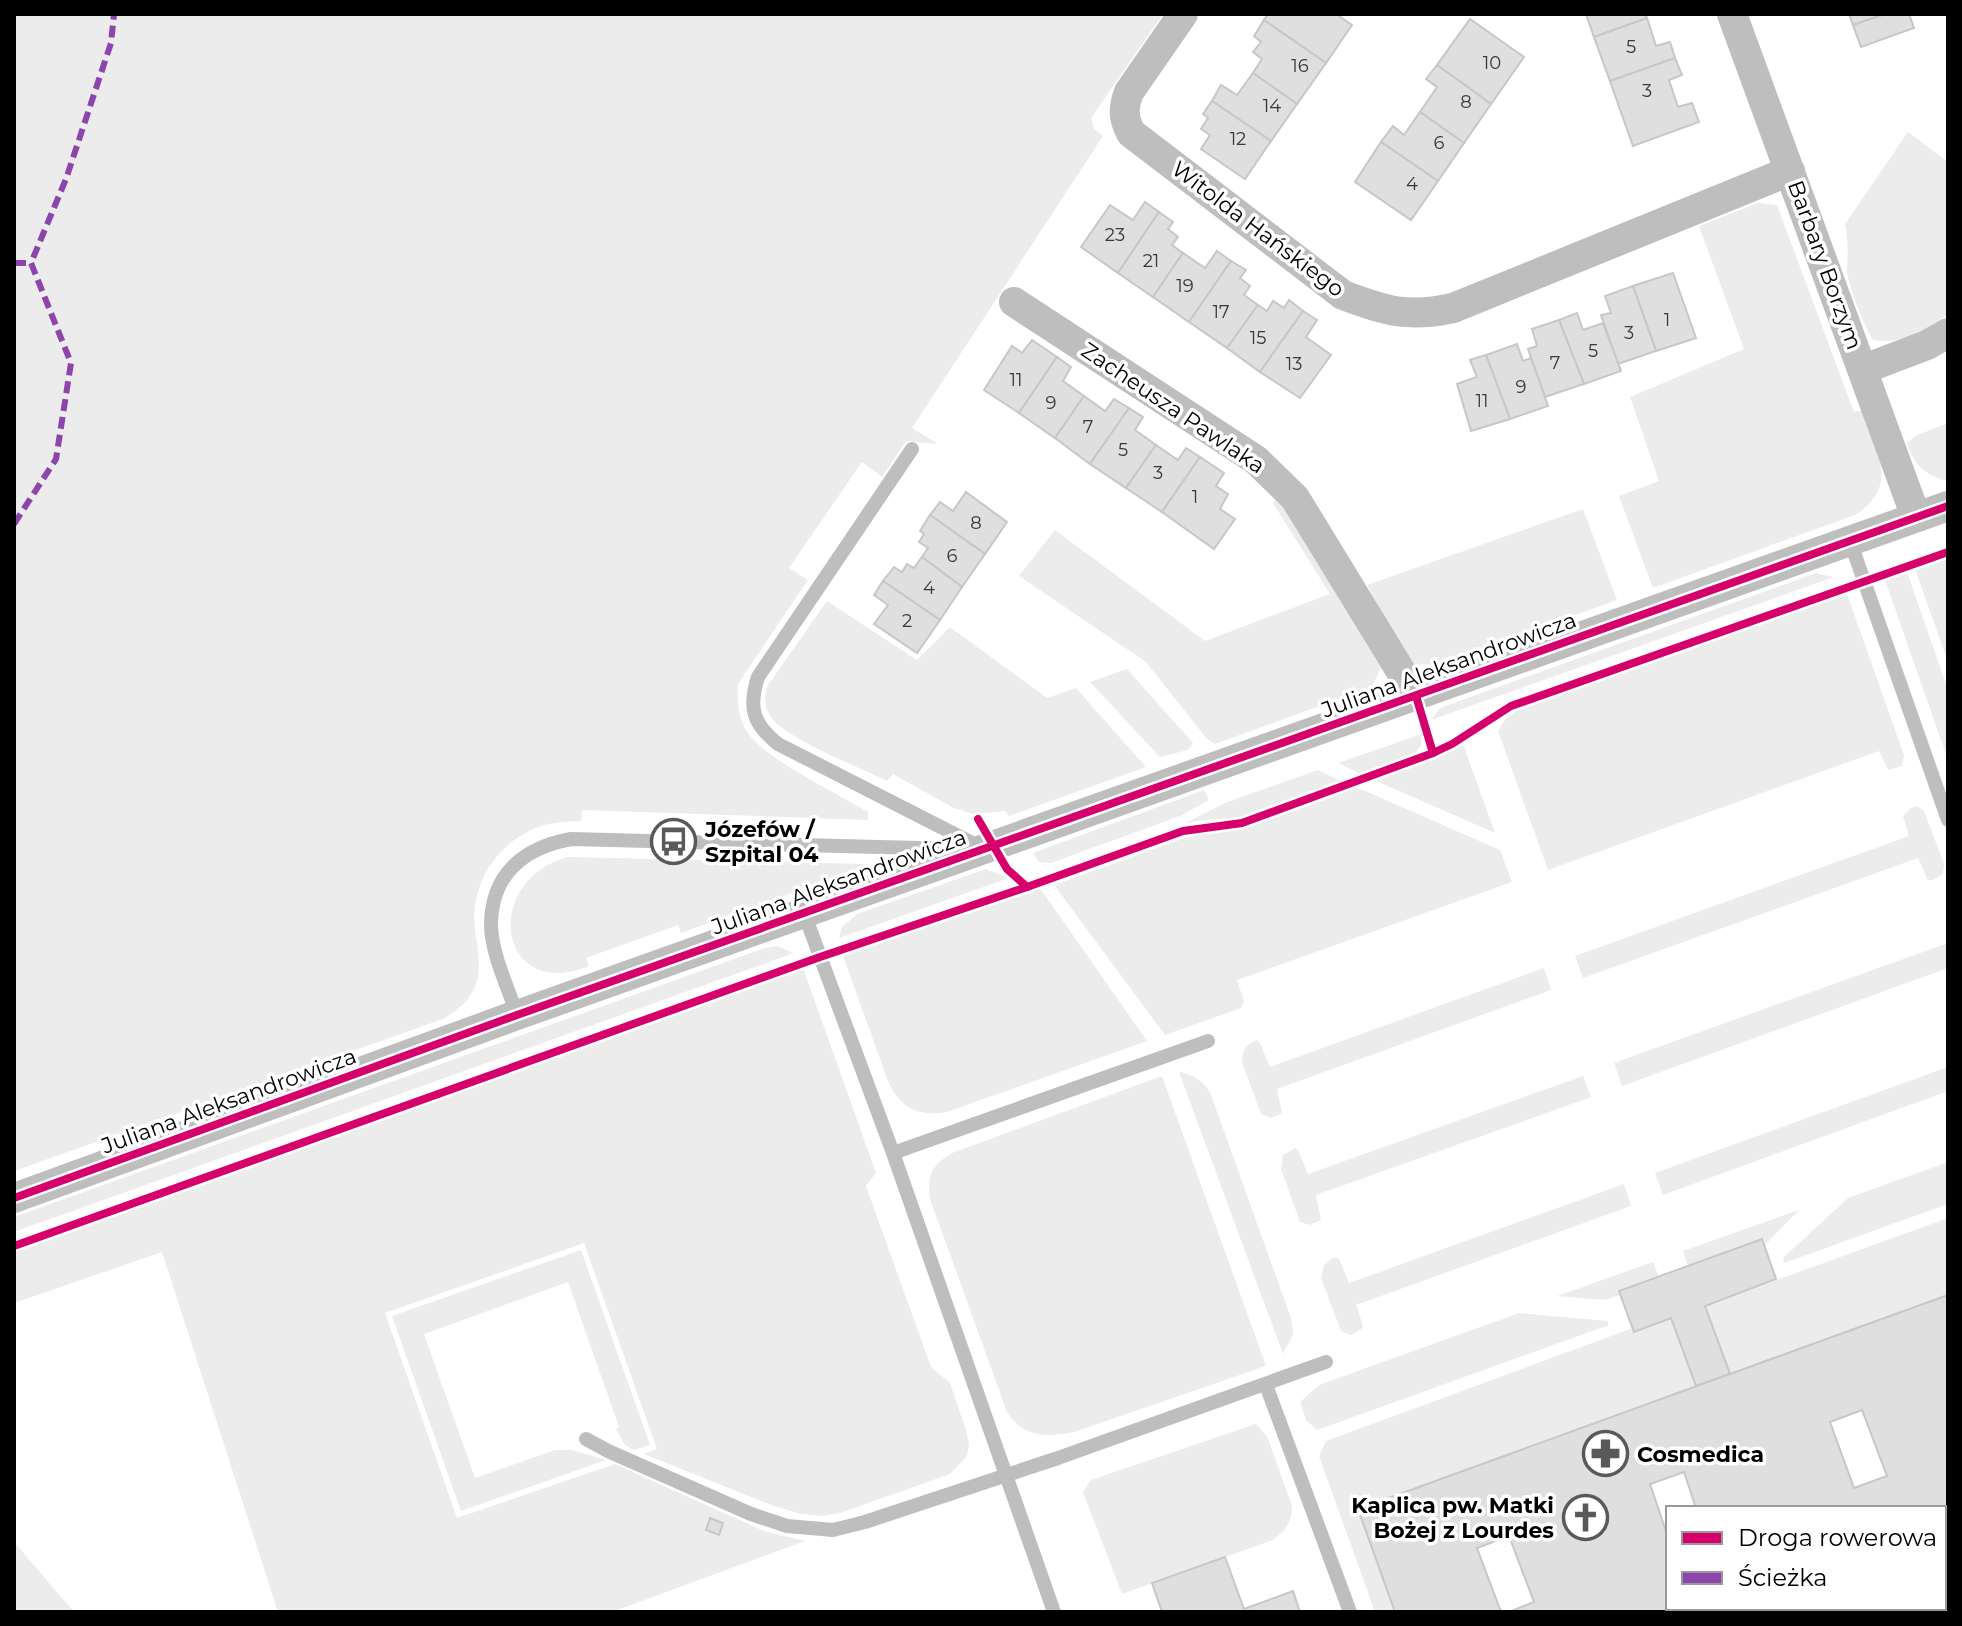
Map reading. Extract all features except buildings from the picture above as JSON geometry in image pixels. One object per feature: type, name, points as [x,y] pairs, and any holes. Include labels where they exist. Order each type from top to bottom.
[{"type":"street","name":"Witolda Hańskiego","points":[[1183,14],[1129,92],[1124,105],[1124,120],[1131,133],[1343,295],[1383,311],[1427,313],[1453,308],[1790,171]]},
{"type":"street","name":"Barbary Borzym","points":[[1732,14],[1916,517]]},
{"type":"street","name":"Zacheusza Pawlaka","points":[[1014,302],[1256,460],[1295,498],[1416,696]]},
{"type":"street","points":[[1864,369],[1927,345],[1948,333]]},
{"type":"street","name":"Juliana Aleksandrowicza","points":[[14,1198],[517,1015],[1948,506]]},
{"type":"lane","points":[[912,449],[758,677],[752,696],[753,712],[762,731],[778,744],[984,849]]},
{"type":"lane","points":[[1850,541],[1948,820]]},
{"type":"lane","points":[[517,1015],[491,928],[493,900],[503,879],[517,861],[545,844],[571,839],[984,849]]},
{"type":"lane","points":[[804,913],[893,1153],[1054,1611]]},
{"type":"lane","points":[[893,1153],[1208,1041]]},
{"type":"lane","points":[[586,1439],[751,1514],[787,1526],[833,1530],[1005,1476],[1326,1362]]},
{"type":"lane","points":[[1266,1385],[1350,1612]]},
{"type":"shaded area","points":[[14,14],[1163,14],[1091,118],[1094,129],[1103,136],[912,428],[938,444],[906,441],[882,477],[862,462],[789,568],[808,580],[738,684],[739,712],[751,737],[789,767],[868,812],[868,820],[582,810],[581,821],[533,829],[496,857],[481,883],[474,913],[478,978],[467,1000],[448,1016],[14,1171]]},
{"type":"shaded area","points":[[1908,132],[1948,162],[1948,314],[1912,335],[1893,340],[1873,340],[1850,283],[1845,224]]},
{"type":"shaded area","points":[[1758,203],[1777,205],[1854,412],[1862,410],[1878,454],[1881,480],[1869,504],[1855,515],[1653,588],[1619,496],[1659,481],[1630,397],[1744,349],[1699,226]]},
{"type":"shaded area","points":[[1948,423],[1948,481],[1922,468],[1907,443],[1915,436]]},
{"type":"shaded area","points":[[1277,498],[1381,668],[1372,687],[1215,744],[1207,739],[1146,662],[1019,576],[1055,530],[1205,641],[1330,594],[1273,503]]},
{"type":"shaded area","points":[[1583,509],[1617,600],[1437,665],[1414,664],[1406,657],[1367,585]]},
{"type":"shaded area","points":[[1948,557],[1948,662],[1915,569]]},
{"type":"shaded area","points":[[1907,572],[1948,690],[1948,760],[1885,580]]},
{"type":"shaded area","points":[[1816,573],[1834,577],[1431,720],[1440,708]]},
{"type":"shaded area","points":[[1847,594],[1904,755],[1902,766],[1888,770],[1879,751],[1548,870],[1498,731],[1506,718],[1516,711]]},
{"type":"shaded area","points":[[827,601],[917,660],[950,627],[1047,698],[1076,688],[1146,767],[1009,816],[1005,811],[973,814],[954,808],[893,774],[887,781],[806,743],[778,725],[770,716],[766,693],[768,685]]},
{"type":"shaded area","points":[[1127,669],[1193,743],[1188,750],[1160,757],[1090,682]]},
{"type":"shaded area","points":[[1422,734],[1416,753],[1361,774],[1338,763]]},
{"type":"shaded area","points":[[1463,744],[1495,833],[1374,780],[1436,759]]},
{"type":"shaded area","points":[[1318,770],[1341,781],[1243,817],[1182,825],[1225,803]]},
{"type":"shaded area","points":[[1356,787],[1500,850],[1512,882],[1237,980],[1244,1001],[1241,1008],[1165,1035],[1054,885],[1201,832],[1258,824]]},
{"type":"shaded area","points":[[1204,790],[1209,800],[1180,816],[1051,863],[1039,862],[1033,853]]},
{"type":"shaded area","points":[[1917,806],[1924,811],[1944,864],[1943,874],[1933,880],[1928,880],[1918,858],[1583,978],[1575,956],[1909,836],[1903,816]]},
{"type":"shaded area","points":[[568,857],[867,866],[681,933],[678,925],[586,958],[589,966],[558,973],[535,968],[519,954],[511,934],[512,911],[522,889],[540,870]]},
{"type":"shaded area","points":[[986,869],[1009,878],[839,938],[842,927],[857,914]]},
{"type":"shaded area","points":[[1040,888],[1147,1041],[947,1112],[919,1112],[904,1104],[888,1081],[843,956]]},
{"type":"shaded area","points":[[1948,943],[1948,968],[1622,1086],[1614,1063]]},
{"type":"shaded area","points":[[777,946],[794,953],[14,1232],[14,1217]]},
{"type":"shaded area","points":[[803,968],[876,1173],[866,1186],[931,1367],[950,1383],[966,1430],[969,1445],[967,1456],[950,1474],[840,1513],[823,1516],[801,1514],[771,1505],[644,1454],[657,1449],[584,1243],[385,1313],[457,1518],[615,1464],[764,1531],[805,1541],[612,1612],[278,1612],[162,1252],[14,1303],[14,1251]]},
{"type":"shaded area","points":[[1544,968],[1551,990],[1277,1089],[1282,1113],[1271,1118],[1261,1114],[1242,1062],[1245,1048],[1253,1042],[1257,1040],[1260,1043],[1270,1067]]},
{"type":"shaded area","points":[[1948,1067],[1948,1091],[1663,1195],[1655,1173]]},
{"type":"shaded area","points":[[1179,1072],[1197,1079],[1210,1092],[1291,1318],[1293,1334],[1283,1354]]},
{"type":"shaded area","points":[[1162,1076],[1266,1366],[1074,1432],[1036,1434],[1020,1427],[1007,1412],[930,1199],[932,1172],[952,1153]]},
{"type":"shaded area","points":[[1583,1076],[1591,1097],[1316,1195],[1321,1220],[1310,1225],[1300,1222],[1281,1169],[1283,1155],[1296,1148],[1308,1174]]},
{"type":"shaded area","points":[[1948,1162],[1948,1204],[1784,1263],[1783,1258],[1848,1198]]},
{"type":"shaded area","points":[[1624,1184],[1631,1206],[1356,1305],[1362,1329],[1351,1335],[1341,1331],[1321,1278],[1324,1265],[1334,1257],[1339,1259],[1349,1283]]},
{"type":"shaded area","points":[[1799,1210],[1764,1246],[1688,1266],[1683,1251]]},
{"type":"shaded area","points":[[1948,1218],[1948,1295],[1730,1374],[1705,1306]]},
{"type":"shaded area","points":[[581,1250],[650,1445],[634,1450],[625,1445],[616,1429],[619,1427],[568,1282],[424,1334],[475,1478],[555,1450],[572,1450],[606,1460],[461,1511],[392,1316]]},
{"type":"shaded area","points":[[1653,1262],[1659,1277],[1620,1291],[1620,1295],[1605,1300],[1557,1296]]},
{"type":"shaded area","points":[[1519,1313],[1607,1321],[1609,1325],[1317,1430],[1306,1420],[1300,1402],[1319,1385]]},
{"type":"shaded area","points":[[1671,1318],[1696,1386],[1358,1509],[1395,1612],[1375,1612],[1319,1456],[1326,1441],[1633,1328],[1634,1332]]},
{"type":"shaded area","points":[[1256,1424],[1267,1436],[1292,1506],[1285,1529],[1273,1540],[1122,1594],[1083,1492],[1091,1480]]},
{"type":"shaded area","points":[[14,1542],[74,1612],[14,1612]]},
{"type":"marked path","points":[[14,524],[56,459],[71,363],[31,263],[66,179],[111,43],[114,14]]},
{"type":"marked path","points":[[14,263],[31,263]]},
{"type":"cycle path","points":[[14,1198],[517,1015],[1948,506]]},
{"type":"cycle path","points":[[1416,696],[1433,753],[1511,706],[1948,552]]},
{"type":"cycle path","points":[[978,819],[1007,869],[1027,887],[1183,831],[1242,823],[1433,753]]},
{"type":"cycle path","points":[[14,1246],[820,957],[1027,887]]},
{"type":"place","name":"Józefów / Szpital 04","points":[[674,842]]},
{"type":"place","name":"Cosmedica","points":[[1606,1454]]},
{"type":"place","name":"Kaplica pw. Matki Bożej z Lourdes","points":[[1585,1518]]}]
